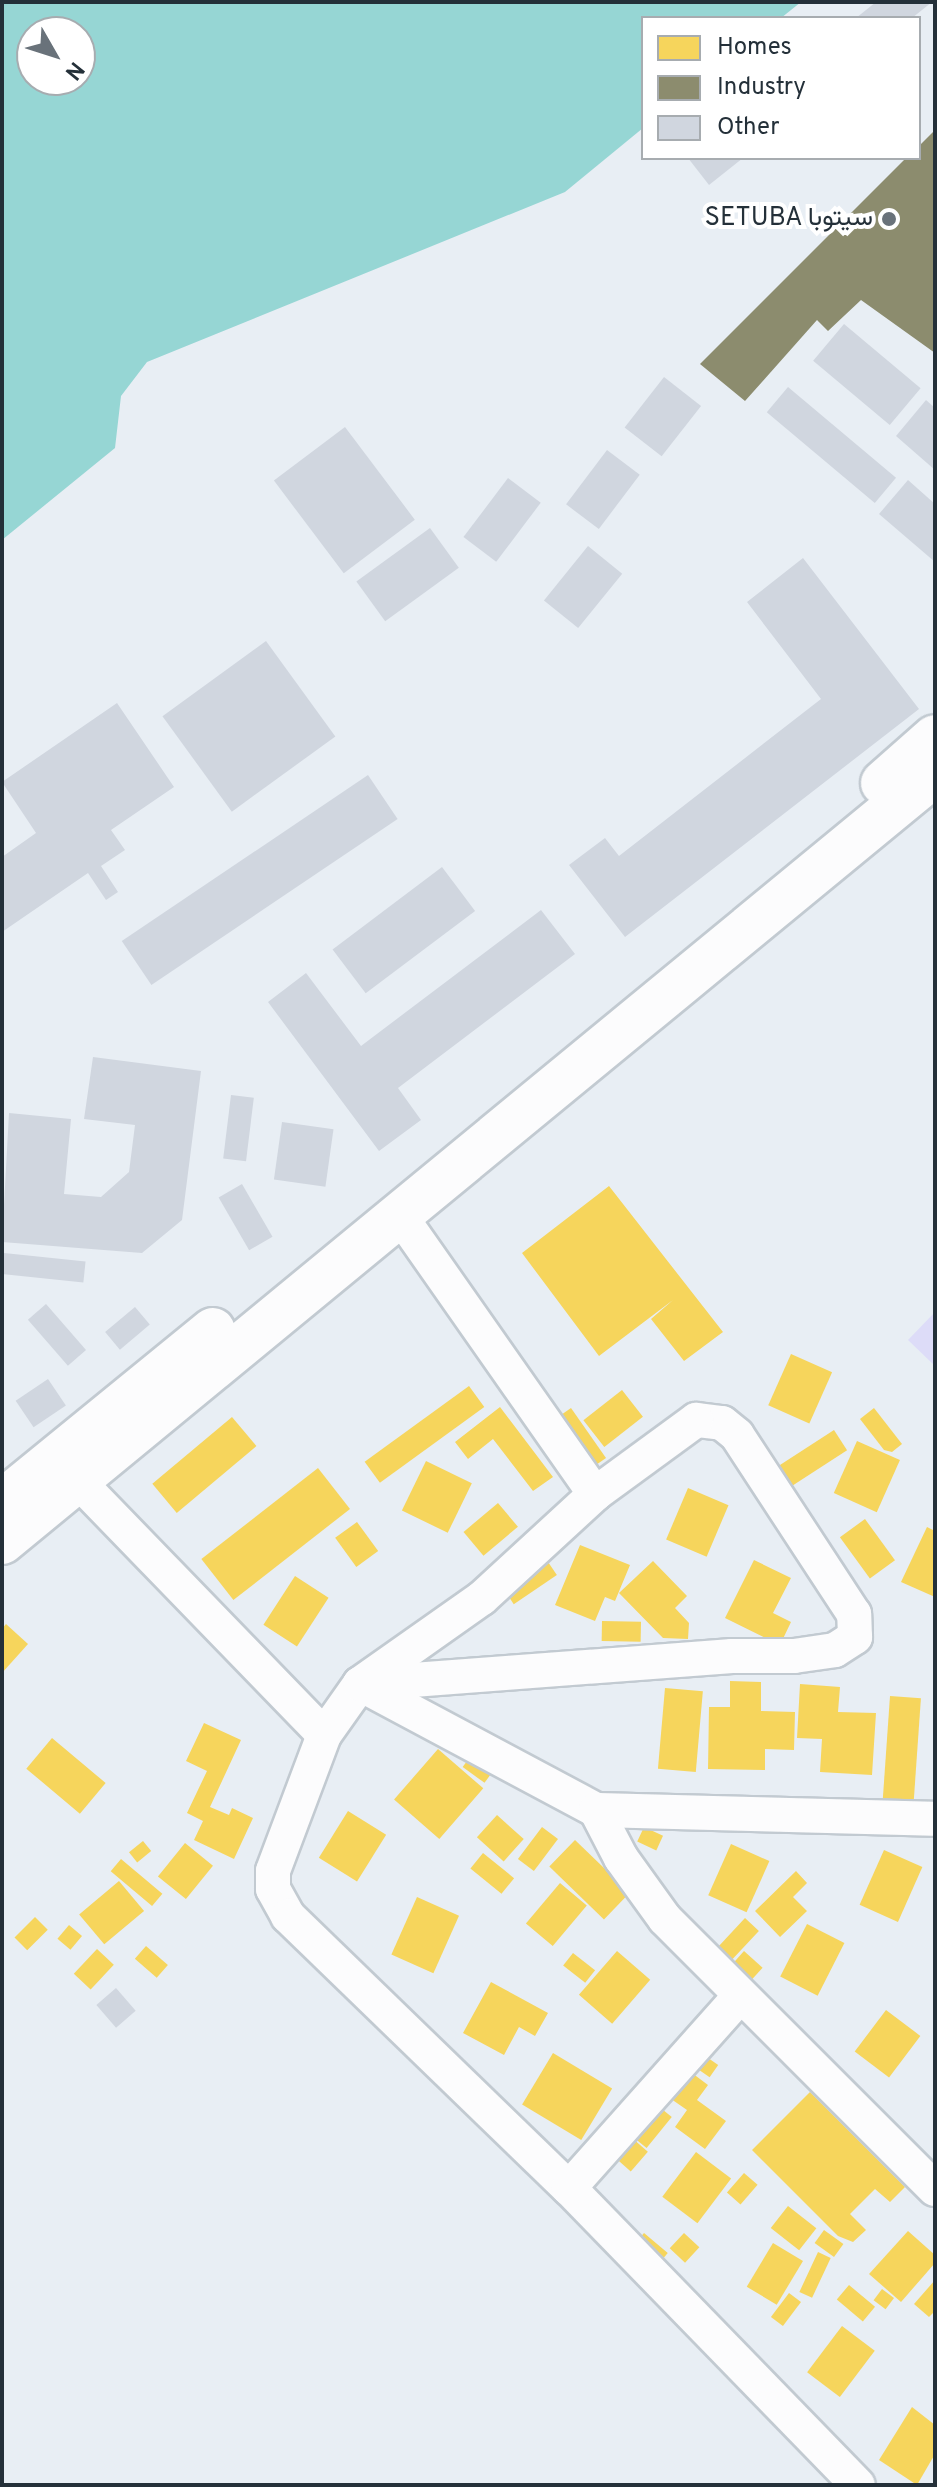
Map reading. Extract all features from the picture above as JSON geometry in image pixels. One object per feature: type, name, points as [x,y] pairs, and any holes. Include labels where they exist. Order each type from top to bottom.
[{"type":"main road","points":[[2,1542],[79,1482],[935,737]]},
{"type":"main road","points":[[2,1502],[375,1223],[935,774]]},
{"type":"street","points":[[375,1223],[595,1494]]},
{"type":"street","points":[[360,1684],[794,1656],[835,1650],[855,1637],[854,1614],[737,1435],[722,1423],[696,1420],[595,1494],[482,1598],[360,1684],[324,1735],[273,1871],[280,1903],[569,2188],[858,2485]]},
{"type":"street","points":[[79,1482],[324,1735]]},
{"type":"street","points":[[360,1684],[596,1810],[935,1819]]},
{"type":"street","points":[[596,1810],[621,1858],[665,1919],[935,2189]]},
{"type":"street","points":[[569,2188],[740,1996]]},
{"type":"shaded area","points":[[2,2],[801,2],[784,16],[641,16],[641,130],[565,192],[147,362],[121,396],[115,448],[2,540]]},
{"type":"shaded area","points":[[935,1312],[935,1366],[908,1340]]},
{"type":"building: Homes","points":[[609,1186],[723,1332],[684,1361],[651,1319],[673,1300],[599,1356],[522,1253]]},
{"type":"building: Homes","points":[[791,1354],[832,1372],[809,1423],[768,1405]]},
{"type":"building: Homes","points":[[469,1386],[484,1407],[380,1483],[365,1462]]},
{"type":"building: Homes","points":[[622,1390],[643,1417],[604,1447],[583,1420]]},
{"type":"building: Homes","points":[[500,1407],[553,1477],[533,1491],[493,1439],[468,1459],[455,1442]]},
{"type":"building: Homes","points":[[571,1408],[606,1458],[586,1472],[551,1422]]},
{"type":"building: Homes","points":[[874,1408],[902,1444],[892,1452],[884,1450],[860,1419]]},
{"type":"building: Homes","points":[[232,1417],[256,1446],[177,1513],[152,1484]]},
{"type":"building: Homes","points":[[834,1430],[847,1450],[784,1491],[771,1471]]},
{"type":"building: Homes","points":[[857,1441],[900,1460],[877,1512],[834,1493]]},
{"type":"building: Homes","points":[[426,1461],[472,1483],[448,1533],[402,1510]]},
{"type":"building: Homes","points":[[318,1468],[350,1509],[233,1600],[201,1559]]},
{"type":"building: Homes","points":[[688,1488],[729,1505],[707,1557],[666,1540]]},
{"type":"building: Homes","points":[[498,1503],[518,1527],[483,1556],[464,1532]]},
{"type":"building: Homes","points":[[865,1519],[895,1560],[870,1578],[840,1537]]},
{"type":"building: Homes","points":[[357,1522],[378,1551],[356,1567],[335,1538]]},
{"type":"building: Homes","points":[[927,1527],[935,1531],[935,1597],[901,1582]]},
{"type":"building: Homes","points":[[580,1545],[630,1565],[615,1601],[605,1597],[595,1621],[555,1605]]},
{"type":"building: Homes","points":[[544,1556],[557,1575],[514,1604],[501,1585]]},
{"type":"building: Homes","points":[[754,1560],[791,1578],[773,1613],[791,1622],[780,1645],[725,1618]]},
{"type":"building: Homes","points":[[653,1561],[687,1596],[675,1608],[689,1623],[688,1639],[663,1638],[619,1593]]},
{"type":"building: Homes","points":[[295,1576],[329,1598],[297,1646],[263,1625]]},
{"type":"building: Homes","points":[[602,1621],[641,1622],[641,1642],[602,1641]]},
{"type":"building: Homes","points":[[6,1624],[28,1644],[2,1673],[2,1629]]},
{"type":"building: Homes","points":[[730,1681],[761,1682],[761,1711],[795,1712],[794,1750],[765,1749],[765,1770],[708,1769],[709,1707],[730,1707]]},
{"type":"building: Homes","points":[[800,1684],[840,1687],[838,1712],[876,1713],[872,1775],[820,1772],[822,1739],[797,1738]]},
{"type":"building: Homes","points":[[665,1688],[703,1691],[696,1772],[658,1769]]},
{"type":"building: Homes","points":[[890,1696],[921,1698],[914,1801],[883,1799]]},
{"type":"building: Homes","points":[[204,1723],[241,1740],[210,1807],[229,1815],[232,1808],[253,1818],[234,1859],[194,1840],[203,1821],[187,1813],[207,1771],[186,1761]]},
{"type":"building: Homes","points":[[52,1738],[106,1783],[80,1814],[26,1769]]},
{"type":"building: Homes","points":[[438,1749],[483,1788],[439,1839],[394,1800]]},
{"type":"building: Homes","points":[[475,1750],[497,1766],[484,1783],[463,1767]]},
{"type":"building: Homes","points":[[348,1811],[386,1835],[357,1881],[319,1858]]},
{"type":"building: Homes","points":[[497,1815],[524,1839],[504,1861],[477,1837]]},
{"type":"building: Homes","points":[[542,1827],[558,1839],[534,1871],[518,1859]]},
{"type":"building: Homes","points":[[644,1827],[663,1836],[656,1850],[637,1842]]},
{"type":"building: Homes","points":[[575,1840],[630,1893],[604,1919],[549,1867]]},
{"type":"building: Homes","points":[[143,1841],[151,1851],[137,1862],[129,1852]]},
{"type":"building: Homes","points":[[185,1843],[213,1866],[186,1899],[158,1876]]},
{"type":"building: Homes","points":[[731,1844],[769,1861],[747,1912],[708,1895]]},
{"type":"building: Homes","points":[[884,1850],[922,1867],[898,1922],[860,1905]]},
{"type":"building: Homes","points":[[483,1853],[514,1878],[501,1894],[470,1869]]},
{"type":"building: Homes","points":[[121,1859],[162,1894],[152,1906],[111,1871]]},
{"type":"building: Homes","points":[[796,1871],[807,1883],[793,1897],[807,1911],[780,1937],[755,1911]]},
{"type":"building: Homes","points":[[119,1881],[144,1911],[104,1944],[79,1914]]},
{"type":"building: Homes","points":[[560,1883],[587,1905],[553,1946],[526,1924]]},
{"type":"building: Homes","points":[[417,1897],[459,1916],[433,1973],[391,1955]]},
{"type":"building: Homes","points":[[35,1917],[48,1930],[27,1950],[14,1938]]},
{"type":"building: Homes","points":[[745,1918],[759,1931],[728,1964],[714,1951]]},
{"type":"building: Homes","points":[[807,1924],[844,1943],[818,1996],[780,1977]]},
{"type":"building: Homes","points":[[69,1925],[82,1936],[70,1950],[57,1939]]},
{"type":"building: Homes","points":[[146,1946],[168,1965],[157,1978],[135,1959]]},
{"type":"building: Homes","points":[[97,1949],[114,1965],[91,1990],[74,1974]]},
{"type":"building: Homes","points":[[617,1951],[650,1980],[612,2024],[579,1995]]},
{"type":"building: Homes","points":[[744,1951],[763,1968],[751,1981],[732,1964]]},
{"type":"building: Homes","points":[[573,1953],[595,1970],[585,1983],[563,1966]]},
{"type":"building: Homes","points":[[491,1982],[548,2013],[535,2036],[519,2027],[504,2055],[463,2033]]},
{"type":"building: Homes","points":[[886,2010],[920,2036],[889,2077],[855,2052]]},
{"type":"building: Homes","points":[[553,2053],[612,2089],[581,2140],[522,2104]]},
{"type":"building: Homes","points":[[701,2053],[718,2065],[710,2077],[692,2065]]},
{"type":"building: Homes","points":[[680,2064],[708,2085],[697,2100],[726,2121],[705,2149],[675,2127],[687,2110],[661,2092]]},
{"type":"building: Homes","points":[[810,2092],[905,2187],[890,2202],[875,2189],[850,2214],[866,2230],[853,2242],[838,2236],[752,2150]]},
{"type":"building: Homes","points":[[657,2105],[672,2117],[647,2148],[632,2136]]},
{"type":"building: Homes","points":[[632,2138],[648,2152],[631,2171],[615,2158]]},
{"type":"building: Homes","points":[[696,2152],[731,2178],[697,2223],[662,2197]]},
{"type":"building: Homes","points":[[744,2173],[758,2185],[741,2204],[727,2193]]},
{"type":"building: Homes","points":[[788,2206],[816,2228],[799,2250],[771,2228]]},
{"type":"building: Homes","points":[[824,2230],[843,2244],[834,2257],[815,2243]]},
{"type":"building: Homes","points":[[908,2231],[935,2255],[935,2263],[901,2302],[869,2274]]},
{"type":"building: Homes","points":[[644,2233],[668,2253],[656,2267],[632,2247]]},
{"type":"building: Homes","points":[[684,2233],[699,2247],[685,2263],[670,2248]]},
{"type":"building: Homes","points":[[773,2243],[803,2261],[777,2305],[747,2287]]},
{"type":"building: Homes","points":[[818,2252],[831,2258],[812,2298],[799,2292]]},
{"type":"building: Homes","points":[[935,2280],[935,2311],[929,2317],[914,2304]]},
{"type":"building: Homes","points":[[849,2285],[875,2307],[863,2321],[837,2300]]},
{"type":"building: Homes","points":[[882,2289],[894,2298],[886,2309],[874,2300]]},
{"type":"building: Homes","points":[[789,2293],[801,2302],[783,2326],[771,2317]]},
{"type":"building: Homes","points":[[842,2326],[875,2351],[840,2397],[807,2372]]},
{"type":"building: Homes","points":[[912,2407],[935,2425],[935,2454],[917,2485],[879,2460]]},
{"type":"building: Industry","name":"SETUBA سيتوبا","points":[[935,130],[935,353],[861,300],[828,331],[817,320],[745,401],[700,364],[904,160],[921,160],[921,144]]},
{"type":"building: Other","points":[[876,2],[932,2],[914,16],[858,16]]},
{"type":"building: Other","points":[[690,160],[740,160],[709,185]]},
{"type":"building: Other","points":[[844,324],[921,388],[890,425],[813,361]]},
{"type":"building: Other","points":[[664,377],[701,406],[662,456],[625,427]]},
{"type":"building: Other","points":[[788,387],[896,478],[875,503],[767,412]]},
{"type":"building: Other","points":[[926,400],[935,408],[935,470],[896,436]]},
{"type":"building: Other","points":[[345,427],[415,520],[344,573],[274,481]]},
{"type":"building: Other","points":[[607,450],[640,475],[599,529],[566,504]]},
{"type":"building: Other","points":[[508,478],[541,503],[496,562],[463,537]]},
{"type":"building: Other","points":[[908,480],[935,504],[935,562],[879,514]]},
{"type":"building: Other","points":[[430,528],[459,568],[385,621],[356,581]]},
{"type":"building: Other","points":[[588,546],[622,574],[578,628],[544,600]]},
{"type":"building: Other","points":[[803,558],[919,709],[625,937],[569,865],[605,838],[619,856],[821,699],[747,602]]},
{"type":"building: Other","points":[[266,641],[335,736],[232,812],[162,716]]},
{"type":"building: Other","points":[[117,703],[174,787],[111,830],[125,850],[101,866],[118,892],[106,900],[88,873],[2,932],[2,857],[36,833],[2,782]]},
{"type":"building: Other","points":[[368,775],[398,819],[151,985],[122,941]]},
{"type":"building: Other","points":[[442,867],[475,911],[366,993],[333,949]]},
{"type":"building: Other","points":[[541,910],[575,954],[398,1088],[421,1120],[379,1151],[268,1002],[306,973],[361,1046]]},
{"type":"building: Other","points":[[93,1057],[201,1071],[182,1220],[142,1253],[2,1242],[9,1113],[71,1119],[64,1194],[101,1197],[129,1172],[135,1125],[84,1119]]},
{"type":"building: Other","points":[[231,1095],[254,1098],[246,1161],[223,1159]]},
{"type":"building: Other","points":[[282,1122],[333,1129],[325,1187],[274,1179]]},
{"type":"building: Other","points":[[242,1184],[272,1237],[249,1250],[219,1198]]},
{"type":"building: Other","points":[[4,1253],[86,1262],[83,1282],[2,1274]]},
{"type":"building: Other","points":[[46,1304],[86,1350],[68,1366],[28,1320]]},
{"type":"building: Other","points":[[135,1307],[150,1325],[120,1350],[105,1332]]},
{"type":"building: Other","points":[[48,1379],[66,1406],[34,1427],[16,1401]]},
{"type":"building: Other","points":[[116,1988],[136,2011],[116,2028],[96,2005]]},
{"type":"place","name":"SETUBA سيتوبا","points":[[889,219]]}]
